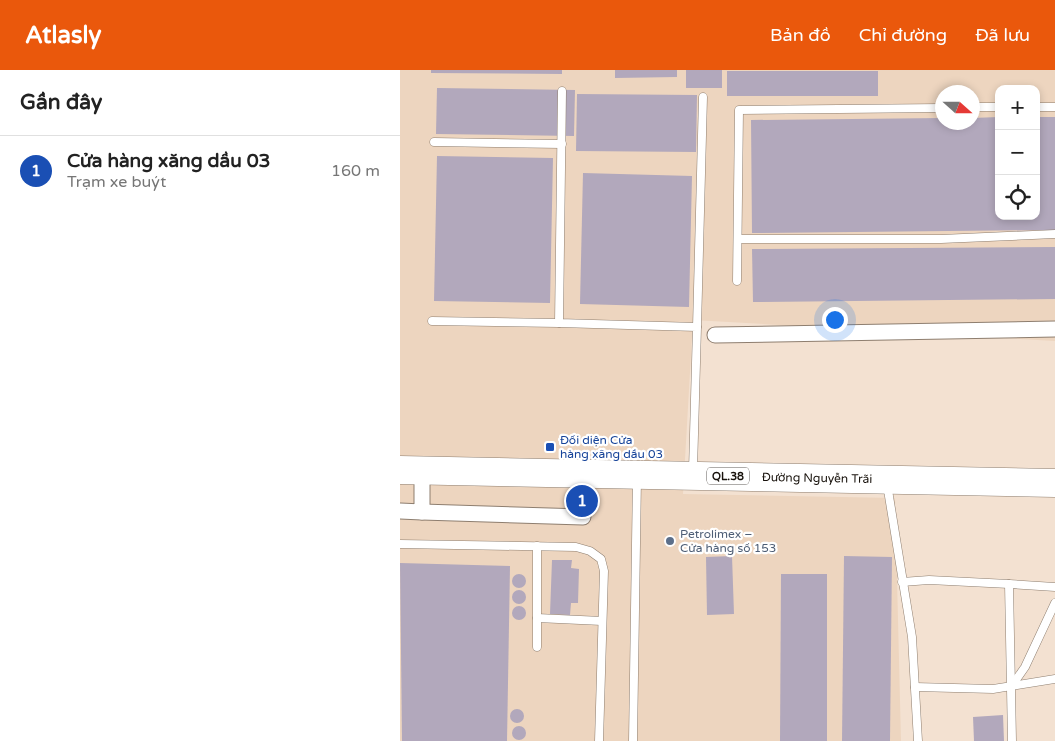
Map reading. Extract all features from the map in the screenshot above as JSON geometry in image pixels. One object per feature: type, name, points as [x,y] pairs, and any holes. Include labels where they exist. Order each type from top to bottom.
[{"type":"highway","name":"Đường Nguyễn Trãi","points":[[411,470],[1055,482]]},
{"type":"street","points":[[715,335],[1055,329]]},
{"type":"street","points":[[411,470],[422,512]]},
{"type":"street","points":[[400,511],[583,517]]},
{"type":"lane","points":[[559,323],[562,91]]},
{"type":"lane","points":[[693,475],[703,98]]},
{"type":"lane","points":[[980,107],[995,107]]},
{"type":"lane","points":[[1040,107],[1055,107]]},
{"type":"lane","points":[[737,281],[739,110],[935,108]]},
{"type":"lane","points":[[434,142],[562,144]]},
{"type":"lane","points":[[738,239],[941,239],[1055,234]]},
{"type":"lane","points":[[432,321],[697,327]]},
{"type":"lane","points":[[633,741],[637,474]]},
{"type":"lane","points":[[887,479],[912,637],[918,741]]},
{"type":"lane","points":[[400,544],[538,546],[583,549],[601,559],[604,571],[599,741]]},
{"type":"lane","points":[[537,647],[538,546]]},
{"type":"lane","points":[[902,582],[929,580],[1055,587]]},
{"type":"lane","points":[[1009,584],[1012,741]]},
{"type":"lane","points":[[1011,687],[1025,667],[1055,603]]},
{"type":"lane","points":[[537,618],[602,621]]},
{"type":"lane","points":[[914,687],[993,689],[1055,679]]},
{"type":"shaded area","points":[[400,70],[1055,70],[1055,341],[693,320],[683,494],[895,498],[901,741],[400,741]]},
{"type":"building","points":[[431,70],[562,70],[562,74],[431,73]]},
{"type":"building","points":[[615,70],[677,70],[677,77],[615,78]]},
{"type":"building","points":[[686,70],[722,70],[722,88],[686,88]]},
{"type":"building","points":[[727,71],[878,71],[878,96],[727,96]]},
{"type":"building","points":[[437,88],[575,90],[574,136],[436,134]]},
{"type":"building","points":[[577,94],[697,95],[696,152],[576,151]]},
{"type":"building","points":[[995,117],[995,220],[1040,220],[1040,117],[1055,117],[1055,230],[752,233],[751,120],[935,118],[935,130],[980,130],[980,118]]},
{"type":"building","points":[[437,156],[553,158],[550,303],[434,301]]},
{"type":"building","points":[[583,173],[692,176],[689,307],[580,304]]},
{"type":"building","points":[[1055,247],[1055,299],[753,302],[752,249]]},
{"type":"building","points":[[732,556],[734,614],[707,615],[706,557]]},
{"type":"building","points":[[844,556],[892,557],[890,741],[842,741]]},
{"type":"building","points":[[552,560],[572,560],[571,568],[579,569],[578,603],[571,603],[570,615],[550,614]]},
{"type":"building","points":[[400,563],[510,566],[507,741],[402,741]]},
{"type":"building","points":[[519,574],[524,576],[526,581],[524,586],[519,588],[514,586],[512,581],[514,576]]},
{"type":"building","points":[[781,574],[827,574],[827,741],[780,741]]},
{"type":"building","points":[[519,590],[524,592],[526,597],[524,602],[519,604],[514,602],[512,597],[514,592]]},
{"type":"building","points":[[519,606],[524,608],[526,613],[524,618],[519,620],[514,618],[512,613],[514,608]]},
{"type":"building","points":[[517,709],[522,711],[524,716],[522,721],[517,723],[512,721],[510,716],[512,711]]},
{"type":"building","points":[[1003,715],[1004,741],[974,741],[973,717]]},
{"type":"building","points":[[519,726],[524,728],[526,733],[524,738],[519,740],[514,738],[512,733],[514,728]]},
{"type":"place","name":"Đối diện Cửa hàng xăng dầu 03","points":[[550,447]]},
{"type":"place","name":"Cửa hàng xăng dầu 03","points":[[582,501]]},
{"type":"place","name":"Petrolimex – Cửa hàng số 153","points":[[670,541]]}]
